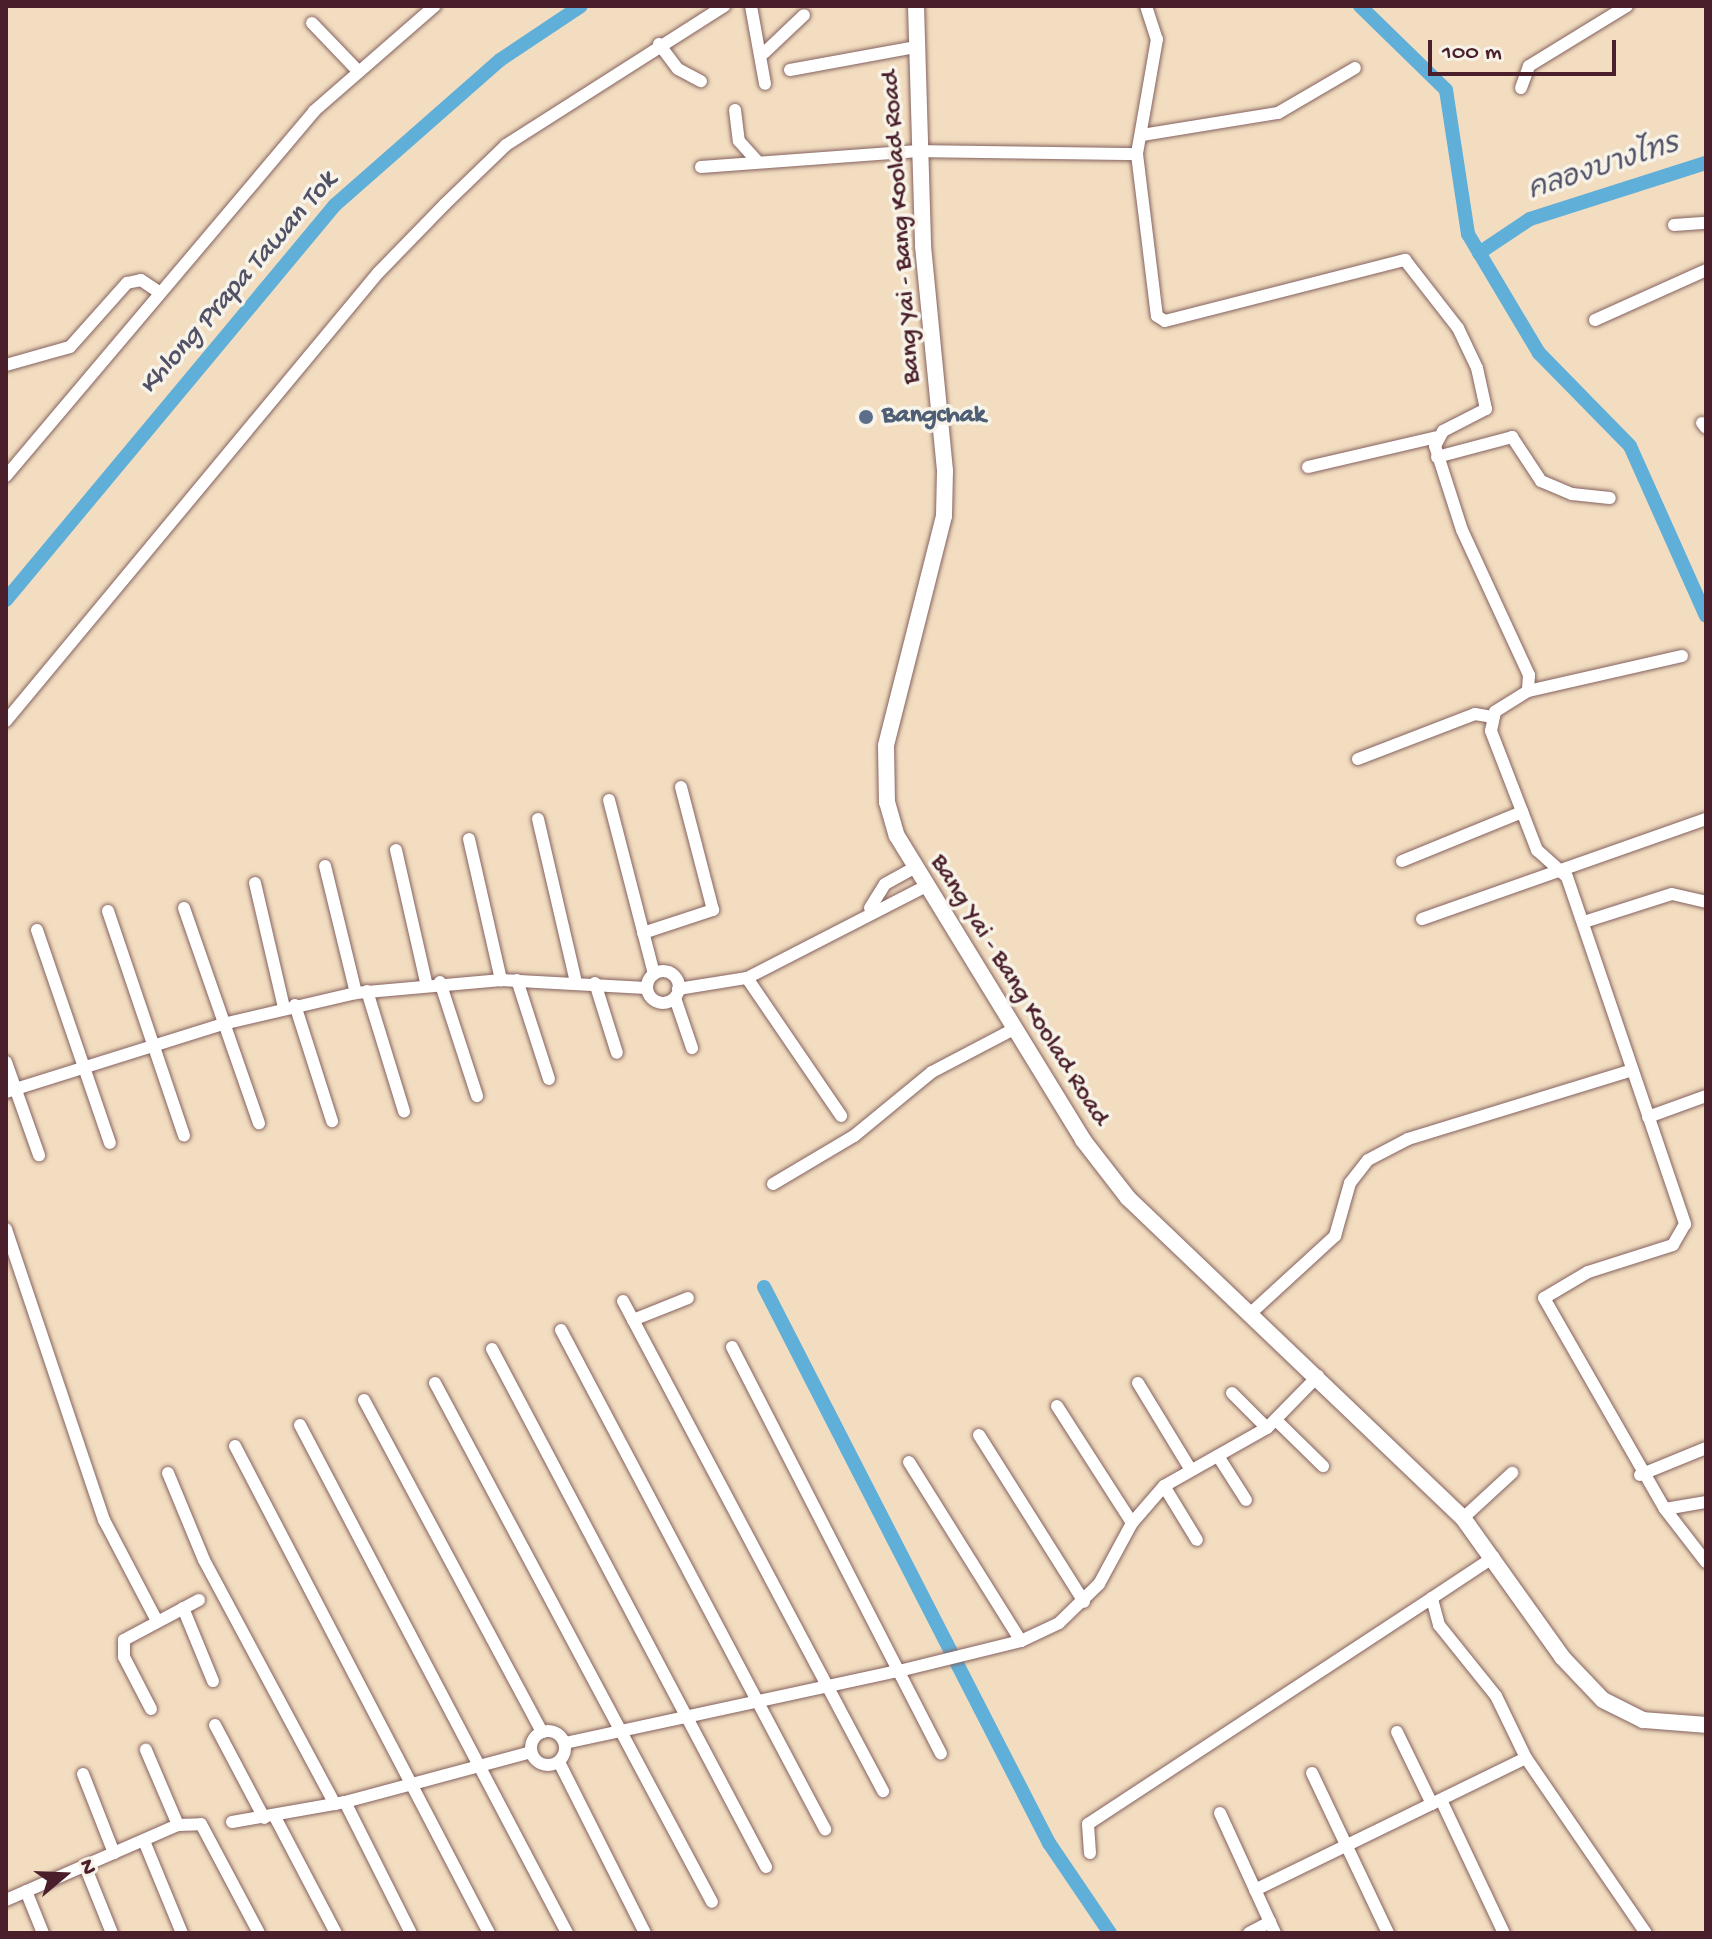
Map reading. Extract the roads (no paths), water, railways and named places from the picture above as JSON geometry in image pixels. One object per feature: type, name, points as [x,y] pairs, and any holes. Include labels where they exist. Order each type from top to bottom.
[{"type":"street","points":[[6,476],[159,292],[357,70],[435,6]]},
{"type":"street","points":[[6,721],[378,273],[506,145],[659,44],[724,6]]},
{"type":"street","points":[[751,6],[764,53],[765,84]]},
{"type":"street","name":"Bang Yai - Bang Koolad Road","points":[[916,6],[918,151],[945,471],[941,527],[886,746],[887,802],[912,869],[1014,1029],[1128,1198],[1252,1312],[1463,1518],[1494,1557],[1562,1657],[1603,1700],[1643,1720],[1706,1725]]},
{"type":"street","points":[[1146,6],[1157,39],[1137,154],[1153,310],[1165,321],[1405,260],[1458,328],[1488,404],[1437,437],[1308,467]]},
{"type":"street","points":[[1521,88],[1529,66],[1627,6]]},
{"type":"street","points":[[764,53],[804,15]]},
{"type":"street","points":[[312,23],[357,70]]},
{"type":"street","points":[[659,44],[678,69],[701,81]]},
{"type":"street","points":[[790,70],[915,47]]},
{"type":"street","points":[[1142,135],[1278,113],[1355,68]]},
{"type":"street","points":[[735,110],[739,141],[758,162]]},
{"type":"street","points":[[701,167],[918,151],[1137,154]]},
{"type":"street","points":[[1674,225],[1706,223]]},
{"type":"street","points":[[1595,320],[1706,270]]},
{"type":"street","points":[[6,365],[70,347],[127,283],[141,280],[159,292]]},
{"type":"street","points":[[1437,437],[1437,457],[1462,530],[1529,675],[1528,691]]},
{"type":"street","points":[[1437,457],[1512,437],[1541,481],[1610,498]]},
{"type":"street","points":[[1358,759],[1475,714],[1492,717],[1528,691],[1682,656]]},
{"type":"street","points":[[1492,717],[1537,850],[1561,871],[1584,922],[1684,1234],[1673,1245],[1553,1288],[1544,1298],[1640,1475],[1706,1562]]},
{"type":"street","points":[[643,933],[713,910],[681,787]]},
{"type":"street","points":[[609,800],[654,974],[646,988]]},
{"type":"street","points":[[1402,861],[1522,812]]},
{"type":"street","points":[[538,819],[576,982]]},
{"type":"street","points":[[1422,919],[1706,819]]},
{"type":"street","points":[[469,839],[501,980]]},
{"type":"street","points":[[396,850],[433,982],[477,1096]]},
{"type":"street","points":[[325,866],[362,992],[404,1111]]},
{"type":"street","points":[[870,908],[885,884],[912,869]]},
{"type":"street","points":[[255,883],[290,1006],[332,1121]]},
{"type":"street","points":[[11,1090],[290,1006],[433,982],[517,980],[595,983],[646,988],[657,1002],[676,994],[747,978],[870,908],[898,904],[924,887]]},
{"type":"street","points":[[1584,922],[1672,894],[1706,902]]},
{"type":"street","points":[[184,908],[259,1123]]},
{"type":"street","points":[[108,911],[184,1136]]},
{"type":"street","points":[[37,930],[110,1143]]},
{"type":"street","points":[[654,974],[674,975],[676,994],[692,1048]]},
{"type":"street","points":[[747,978],[841,1116]]},
{"type":"street","points":[[517,980],[549,1079]]},
{"type":"street","points":[[595,983],[617,1053]]},
{"type":"street","points":[[773,1184],[854,1136],[932,1072],[1014,1029]]},
{"type":"street","points":[[6,1062],[11,1090],[39,1155]]},
{"type":"street","points":[[1252,1312],[1335,1236],[1350,1183],[1368,1160],[1408,1139],[1632,1070]]},
{"type":"street","points":[[1648,1117],[1706,1096]]},
{"type":"street","points":[[6,1229],[104,1520],[157,1621]]},
{"type":"street","points":[[633,1320],[688,1298]]},
{"type":"street","points":[[623,1301],[829,1684],[883,1791]]},
{"type":"street","points":[[561,1330],[825,1829]]},
{"type":"street","points":[[732,1347],[941,1753]]},
{"type":"street","points":[[492,1349],[766,1867]]},
{"type":"street","points":[[565,1743],[757,1699],[899,1671],[1021,1641],[1084,1602],[1132,1523],[1164,1486],[1271,1424],[1318,1376]]},
{"type":"street","points":[[435,1383],[712,1902]]},
{"type":"street","points":[[1138,1383],[1191,1470]]},
{"type":"street","points":[[1232,1393],[1323,1466]]},
{"type":"street","points":[[364,1400],[542,1732]]},
{"type":"street","points":[[1057,1406],[1132,1523]]},
{"type":"street","points":[[300,1425],[567,1933]]},
{"type":"street","points":[[979,1435],[1084,1602]]},
{"type":"street","points":[[235,1446],[489,1933]]},
{"type":"street","points":[[1640,1475],[1706,1448]]},
{"type":"street","points":[[1218,1456],[1246,1500]]},
{"type":"street","points":[[909,1462],[1021,1641]]},
{"type":"street","points":[[168,1473],[204,1560],[411,1933]]},
{"type":"street","points":[[1463,1518],[1512,1473]]},
{"type":"street","points":[[1164,1486],[1197,1540]]},
{"type":"street","points":[[1665,1509],[1706,1502]]},
{"type":"street","points":[[1090,1853],[1088,1824],[1383,1623],[1432,1598],[1494,1557]]},
{"type":"street","points":[[1432,1598],[1439,1625],[1496,1696],[1526,1758],[1646,1933]]},
{"type":"street","points":[[151,1709],[122,1647],[157,1621],[199,1600]]},
{"type":"street","points":[[183,1608],[213,1681]]},
{"type":"street","points":[[215,1725],[336,1933]]},
{"type":"street","points":[[542,1732],[557,1733],[565,1743]]},
{"type":"street","points":[[232,1822],[340,1803],[480,1767],[531,1752],[542,1732]]},
{"type":"street","points":[[1397,1732],[1437,1802],[1504,1933]]},
{"type":"street","points":[[565,1743],[559,1762],[645,1933]]},
{"type":"street","points":[[146,1750],[178,1825]]},
{"type":"street","points":[[531,1752],[539,1763],[559,1762]]},
{"type":"street","points":[[1255,1890],[1526,1758]]},
{"type":"street","points":[[1312,1773],[1388,1933]]},
{"type":"street","points":[[83,1774],[114,1853]]},
{"type":"street","points":[[1220,1813],[1273,1928],[1249,1933]]},
{"type":"street","points":[[6,1900],[178,1825],[201,1824],[259,1933]]},
{"type":"street","points":[[144,1841],[182,1933]]},
{"type":"street","points":[[85,1866],[112,1933]]},
{"type":"street","points":[[26,1891],[43,1933]]},
{"type":"waterway","name":"Khlong Prapa Tawan Tok","points":[[6,600],[335,205],[500,60],[581,6]]},
{"type":"waterway","points":[[1360,6],[1446,90],[1468,234],[1539,353],[1630,446],[1706,616]]},
{"type":"waterway","name":"คลองบางไทร","points":[[1479,253],[1530,219],[1706,163]]},
{"type":"waterway","points":[[764,1287],[1049,1843],[1110,1933]]},
{"type":"place","name":"Bangchak","points":[[866,417]]}]
